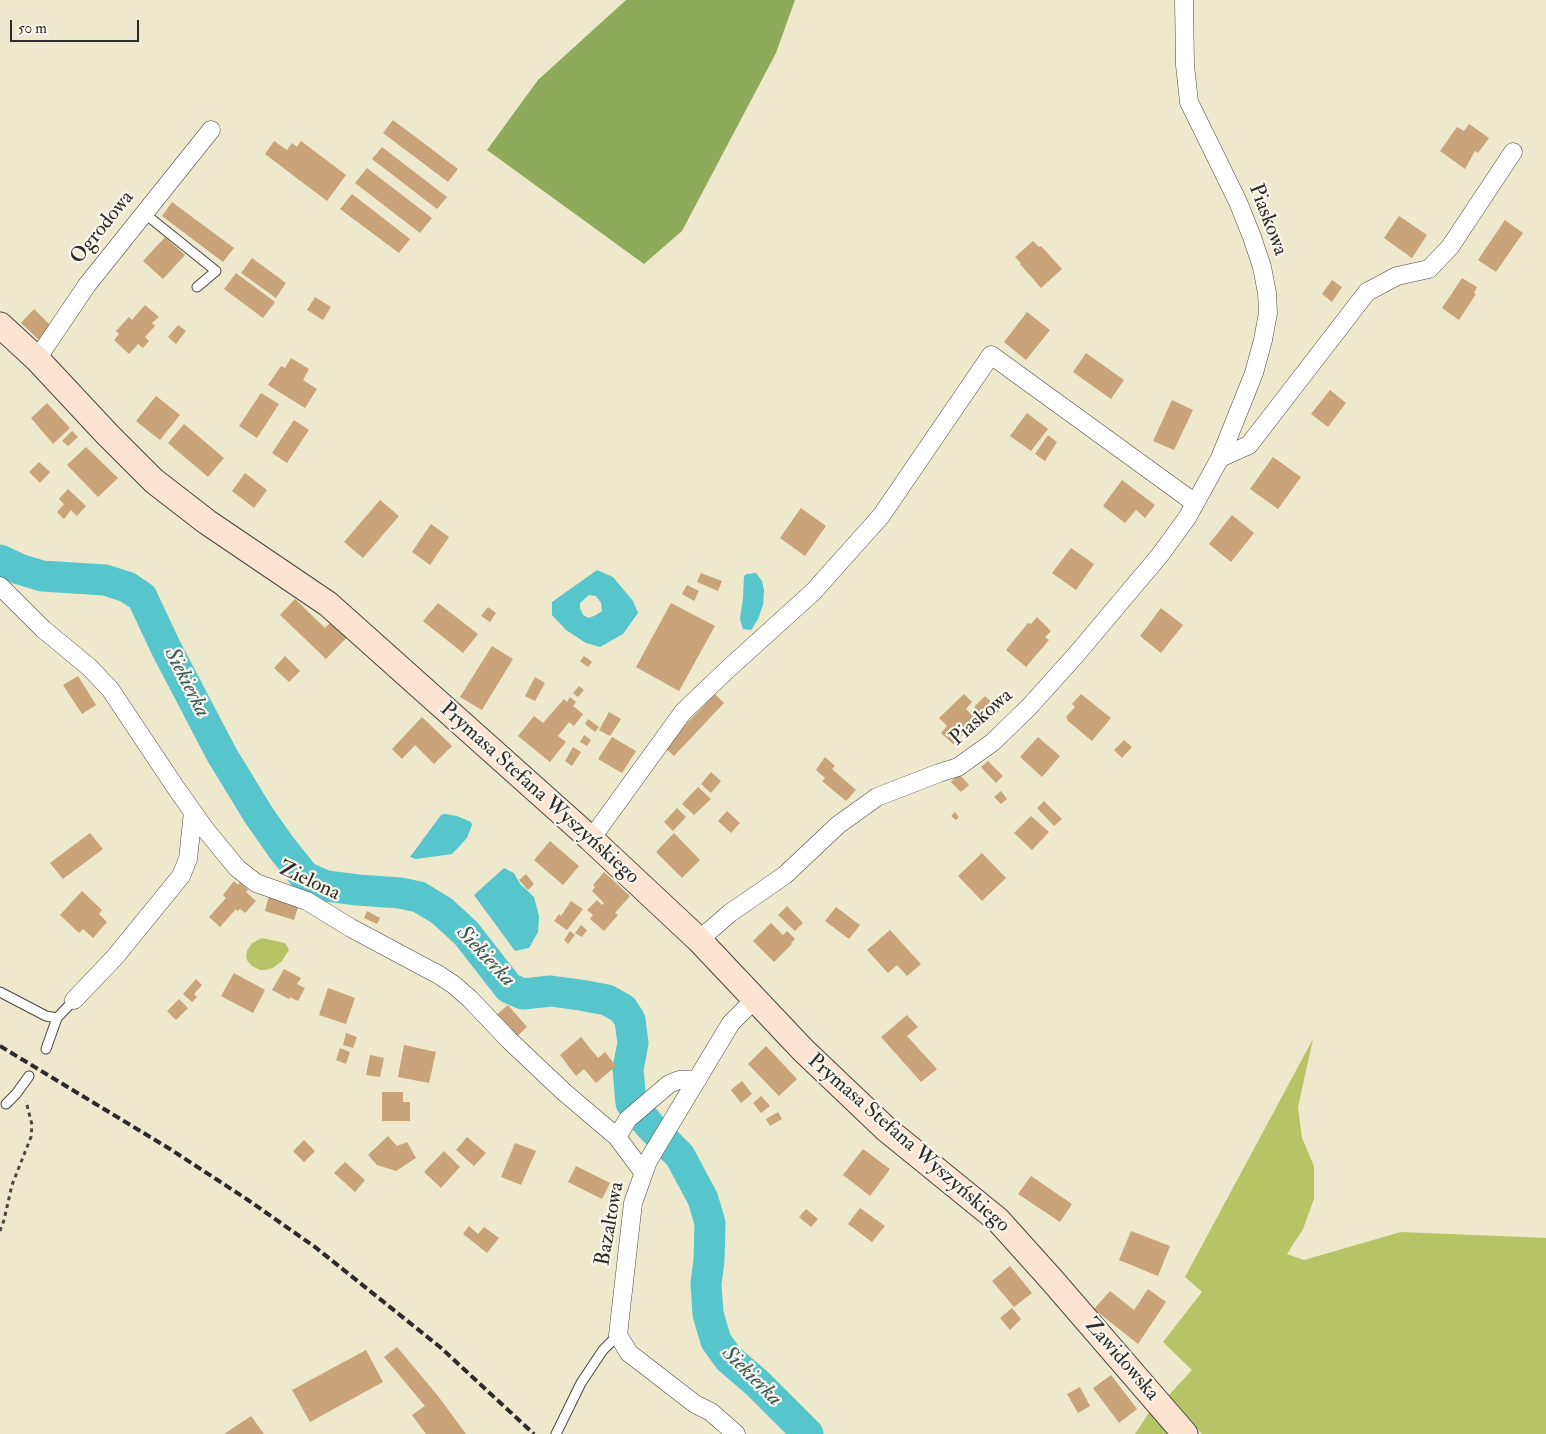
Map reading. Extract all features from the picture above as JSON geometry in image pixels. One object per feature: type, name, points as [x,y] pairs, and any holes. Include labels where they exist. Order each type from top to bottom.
[{"type":"main road","name":"Prymasa Stefana Wyszyńskiego","points":[[0,325],[37,359],[106,434],[154,481],[207,522],[328,604],[591,839],[699,940],[802,1050],[889,1132],[998,1220],[1057,1286]]},
{"type":"main road","name":"Zawidowska","points":[[1057,1286],[1185,1434]]},
{"type":"street","name":"Piaskowa","points":[[699,940],[730,913],[785,874],[838,826],[877,797],[958,767],[993,742],[1029,707],[1114,611],[1160,555],[1187,518],[1220,458],[1254,373],[1268,313],[1267,293],[1262,267],[1238,202],[1189,102],[1185,65],[1184,0]]},
{"type":"street","name":"Ogrodowa","points":[[37,359],[86,284],[211,130]]},
{"type":"street","points":[[1220,458],[1248,445],[1367,292],[1397,276],[1429,268],[1450,247],[1513,152]]},
{"type":"street","points":[[591,839],[683,712],[813,592],[881,516],[991,355],[1195,503]]},
{"type":"street","name":"Zielona","points":[[0,586],[89,667],[110,689],[193,812],[246,877],[271,889],[307,901],[350,928],[439,975],[454,985],[564,1092],[617,1137],[645,1167]]},
{"type":"street","points":[[74,1000],[115,957],[181,876],[188,859],[193,812]]},
{"type":"street","name":"Bazaltowa","points":[[618,1335],[633,1203],[645,1167],[731,1023],[754,1000]]},
{"type":"street","points":[[617,1137],[628,1119],[669,1084],[679,1080],[698,1079]]},
{"type":"street","points":[[618,1335],[629,1353],[695,1404],[711,1412],[736,1434]]},
{"type":"lane","points":[[144,213],[216,271],[197,287]]},
{"type":"lane","points":[[0,992],[46,1016],[57,1018]]},
{"type":"lane","points":[[46,1048],[57,1018],[74,1000]]},
{"type":"lane","points":[[6,1104],[27,1080]]},
{"type":"lane","points":[[556,1434],[581,1383],[603,1350],[618,1335]]},
{"type":"path","points":[[0,1231],[12,1185],[31,1137],[32,1125],[25,1096],[27,1080]]},
{"type":"green space","points":[[626,0],[795,0],[776,53],[682,231],[644,264],[487,150],[538,80]]},
{"type":"green space","points":[[262,938],[285,943],[289,950],[282,961],[273,968],[265,970],[252,966],[246,957],[252,943]]},
{"type":"green space","points":[[1313,1039],[1298,1107],[1302,1138],[1314,1166],[1314,1199],[1303,1229],[1287,1254],[1304,1260],[1401,1232],[1546,1238],[1546,1434],[1202,1434],[1168,1396],[1192,1370],[1163,1342],[1202,1292],[1185,1277]]},
{"type":"green space","points":[[1152,1408],[1174,1434],[1135,1434]]},
{"type":"water","points":[[597,570],[613,577],[633,601],[638,613],[623,634],[600,647],[586,643],[566,630],[552,615],[552,602]],"holes":[[[589,595],[596,596],[601,603],[602,611],[589,618],[583,615],[580,603]]]},
{"type":"water","points":[[756,573],[762,581],[764,590],[763,605],[758,619],[751,630],[743,629],[740,619],[744,576]]},
{"type":"water","points":[[441,815],[457,816],[471,822],[472,825],[467,838],[452,854],[416,859],[410,857]]},
{"type":"water","points":[[504,868],[514,873],[520,884],[534,897],[539,916],[538,932],[529,948],[515,951],[474,895]]},
{"type":"building","points":[[393,120],[458,169],[448,182],[383,133]]},
{"type":"building","points":[[1469,124],[1489,138],[1478,153],[1475,151],[1465,169],[1440,151],[1457,127],[1464,131]]},
{"type":"building","points":[[274,141],[287,150],[292,143],[297,147],[301,141],[346,175],[327,201],[265,154]]},
{"type":"building","points":[[382,147],[447,197],[437,209],[372,159]]},
{"type":"building","points":[[367,168],[432,218],[420,233],[355,183]]},
{"type":"building","points":[[352,194],[410,239],[399,253],[340,209]]},
{"type":"building","points":[[172,202],[234,248],[223,262],[162,216]]},
{"type":"building","points":[[1399,216],[1427,235],[1412,258],[1384,238]]},
{"type":"building","points":[[1505,220],[1523,233],[1496,272],[1478,260]]},
{"type":"building","points":[[165,237],[185,255],[163,279],[143,261]]},
{"type":"building","points":[[1033,241],[1039,247],[1041,246],[1062,269],[1041,288],[1015,257]]},
{"type":"building","points":[[252,258],[286,283],[276,298],[241,273]]},
{"type":"building","points":[[236,273],[275,302],[263,318],[224,289]]},
{"type":"building","points":[[1462,278],[1477,287],[1474,293],[1476,294],[1459,320],[1442,308]]},
{"type":"building","points":[[1332,280],[1342,287],[1332,302],[1322,294]]},
{"type":"building","points":[[315,297],[331,307],[323,320],[307,310]]},
{"type":"building","points":[[145,305],[159,317],[152,323],[155,326],[145,337],[149,341],[143,348],[138,344],[129,354],[114,340],[119,334],[116,331],[129,317],[132,320]]},
{"type":"building","points":[[34,309],[52,327],[39,340],[21,323]]},
{"type":"building","points":[[1027,312],[1050,330],[1026,360],[1004,342]]},
{"type":"building","points":[[178,325],[186,331],[176,344],[168,337]]},
{"type":"building","points":[[1086,353],[1124,380],[1111,399],[1073,372]]},
{"type":"building","points":[[291,358],[309,369],[303,380],[317,389],[305,408],[268,385],[281,366],[285,368]]},
{"type":"building","points":[[1330,390],[1346,403],[1328,427],[1311,414]]},
{"type":"building","points":[[261,393],[279,404],[257,438],[239,426]]},
{"type":"building","points":[[156,396],[180,415],[160,440],[136,421]]},
{"type":"building","points":[[1172,400],[1193,410],[1174,450],[1153,441]]},
{"type":"building","points":[[47,403],[70,428],[53,444],[31,418]]},
{"type":"building","points":[[1027,413],[1048,429],[1031,451],[1010,436]]},
{"type":"building","points":[[294,420],[309,430],[287,463],[272,453]]},
{"type":"building","points":[[184,424],[224,458],[208,477],[168,443]]},
{"type":"building","points":[[72,431],[78,437],[68,446],[62,441]]},
{"type":"building","points":[[1048,435],[1057,442],[1045,461],[1035,454]]},
{"type":"building","points":[[86,447],[118,478],[98,497],[67,465]]},
{"type":"building","points":[[1273,457],[1301,477],[1278,509],[1250,489]]},
{"type":"building","points":[[39,462],[50,472],[40,483],[29,472]]},
{"type":"building","points":[[245,473],[267,490],[254,508],[232,491]]},
{"type":"building","points":[[1122,480],[1155,505],[1145,518],[1136,510],[1125,523],[1103,506]]},
{"type":"building","points":[[68,489],[86,506],[77,516],[71,510],[64,519],[57,512],[64,504],[59,499]]},
{"type":"building","points":[[380,500],[399,516],[363,558],[344,542]]},
{"type":"building","points":[[801,508],[826,526],[805,556],[780,538]]},
{"type":"building","points":[[1232,515],[1254,533],[1231,562],[1209,544]]},
{"type":"building","points":[[431,524],[449,537],[430,565],[412,552]]},
{"type":"building","points":[[1071,548],[1094,564],[1076,590],[1052,573]]},
{"type":"building","points":[[701,573],[722,581],[718,591],[697,582]]},
{"type":"building","points":[[687,585],[699,591],[694,601],[682,594]]},
{"type":"building","points":[[295,599],[325,628],[334,619],[349,635],[326,659],[280,615]]},
{"type":"building","points":[[438,603],[478,634],[463,653],[423,621]]},
{"type":"building","points":[[671,603],[715,626],[679,691],[636,667]]},
{"type":"building","points":[[488,607],[496,613],[490,622],[481,616]]},
{"type":"building","points":[[1161,608],[1183,625],[1161,653],[1140,636]]},
{"type":"building","points":[[1037,617],[1051,631],[1045,637],[1049,640],[1026,667],[1006,650],[1028,623],[1031,624]]},
{"type":"building","points":[[492,646],[513,659],[482,710],[460,697]]},
{"type":"building","points":[[285,656],[300,671],[289,682],[274,668]]},
{"type":"building","points":[[584,656],[592,662],[588,667],[580,661]]},
{"type":"building","points":[[78,676],[96,705],[82,714],[63,685]]},
{"type":"building","points":[[535,677],[545,683],[535,701],[525,696]]},
{"type":"building","points":[[579,686],[584,690],[578,697],[573,693]]},
{"type":"building","points":[[715,694],[724,703],[674,756],[664,747]]},
{"type":"building","points":[[964,694],[972,702],[966,709],[977,720],[953,744],[941,733],[947,726],[939,718]]},
{"type":"building","points":[[1081,694],[1111,718],[1092,741],[1068,721],[1066,717],[1075,707],[1072,704]]},
{"type":"building","points":[[985,696],[1000,710],[989,721],[974,707]]},
{"type":"building","points":[[570,697],[576,702],[573,706],[583,714],[574,726],[569,722],[558,736],[566,742],[550,762],[518,736],[534,716],[543,723],[564,699],[567,702]]},
{"type":"building","points":[[609,712],[621,719],[610,736],[599,730]]},
{"type":"building","points":[[422,717],[452,746],[434,764],[415,745],[402,759],[392,749]]},
{"type":"building","points":[[588,719],[599,727],[595,732],[585,724]]},
{"type":"building","points":[[584,735],[591,740],[587,746],[580,742]]},
{"type":"building","points":[[612,737],[636,751],[622,773],[598,759]]},
{"type":"building","points":[[1038,737],[1060,756],[1042,777],[1020,757]]},
{"type":"building","points":[[1124,740],[1132,747],[1122,758],[1114,750]]},
{"type":"building","points":[[573,747],[581,752],[572,766],[565,761]]},
{"type":"building","points":[[825,757],[835,766],[832,769],[856,790],[846,801],[822,781],[825,778],[816,770]]},
{"type":"building","points":[[988,761],[1003,776],[996,783],[981,767]]},
{"type":"building","points":[[711,772],[721,781],[711,793],[701,784]]},
{"type":"building","points":[[959,774],[969,785],[961,792],[951,782]]},
{"type":"building","points":[[698,787],[711,799],[694,815],[682,804]]},
{"type":"building","points":[[1001,791],[1007,799],[1001,804],[994,797]]},
{"type":"building","points":[[1044,801],[1062,819],[1054,826],[1037,808]]},
{"type":"building","points":[[677,808],[686,817],[673,831],[664,822]]},
{"type":"building","points":[[727,811],[740,823],[731,833],[718,821]]},
{"type":"building","points":[[955,812],[959,817],[956,820],[951,816]]},
{"type":"building","points":[[1031,816],[1049,832],[1032,850],[1014,833]]},
{"type":"building","points":[[90,833],[103,849],[63,879],[50,863]]},
{"type":"building","points":[[674,833],[700,860],[682,878],[656,852]]},
{"type":"building","points":[[550,841],[579,866],[563,885],[534,860]]},
{"type":"building","points":[[982,853],[1006,878],[982,901],[958,876]]},
{"type":"building","points":[[604,872],[630,896],[615,913],[618,915],[604,931],[590,919],[593,915],[587,910],[597,900],[602,905],[604,903],[592,891],[595,887],[593,885]]},
{"type":"building","points":[[526,874],[534,884],[528,890],[519,880]]},
{"type":"building","points":[[234,881],[238,885],[240,882],[248,890],[246,892],[256,901],[245,913],[240,909],[237,911],[236,909],[220,927],[209,917],[226,898],[223,895]]},
{"type":"building","points":[[82,891],[102,910],[99,914],[107,922],[93,938],[83,929],[79,933],[60,915]]},
{"type":"building","points":[[269,895],[299,904],[294,920],[265,911]]},
{"type":"building","points":[[571,901],[583,909],[567,930],[554,921],[559,914],[561,916]]},
{"type":"building","points":[[787,906],[803,923],[795,931],[778,915]]},
{"type":"building","points":[[836,907],[860,925],[849,939],[825,921]]},
{"type":"building","points":[[367,911],[380,918],[377,924],[364,918]]},
{"type":"building","points":[[771,923],[783,935],[787,931],[795,939],[774,962],[753,941]]},
{"type":"building","points":[[581,925],[587,930],[582,937],[575,933]]},
{"type":"building","points":[[890,930],[921,964],[907,976],[897,965],[888,973],[867,950]]},
{"type":"building","points":[[570,931],[575,935],[568,944],[564,940]]},
{"type":"building","points":[[284,969],[301,978],[297,984],[305,988],[298,1001],[290,997],[289,999],[272,990]]},
{"type":"building","points":[[234,973],[265,990],[253,1013],[221,996]]},
{"type":"building","points":[[196,979],[202,985],[194,994],[197,997],[192,1002],[183,994]]},
{"type":"building","points":[[328,988],[355,998],[346,1024],[319,1015]]},
{"type":"building","points":[[179,999],[188,1008],[176,1020],[167,1011]]},
{"type":"building","points":[[508,1005],[527,1027],[514,1039],[494,1017]]},
{"type":"building","points":[[907,1015],[918,1027],[907,1036],[937,1069],[921,1082],[881,1037]]},
{"type":"building","points":[[346,1033],[357,1037],[353,1048],[343,1045]]},
{"type":"building","points":[[581,1037],[598,1058],[605,1052],[616,1066],[596,1083],[584,1069],[576,1076],[560,1055]]},
{"type":"building","points":[[404,1045],[436,1052],[429,1083],[398,1077]]},
{"type":"building","points":[[766,1046],[797,1079],[779,1096],[748,1064]]},
{"type":"building","points":[[340,1048],[350,1052],[346,1064],[336,1060]]},
{"type":"building","points":[[370,1055],[384,1058],[380,1077],[366,1075]]},
{"type":"building","points":[[742,1081],[752,1094],[741,1103],[731,1090]]},
{"type":"building","points":[[382,1092],[403,1092],[403,1102],[410,1102],[410,1121],[382,1121]]},
{"type":"building","points":[[761,1096],[770,1106],[761,1113],[753,1103]]},
{"type":"building","points":[[778,1112],[782,1119],[770,1126],[766,1119]]},
{"type":"building","points":[[388,1136],[397,1146],[407,1142],[416,1158],[396,1171],[377,1165],[368,1155]]},
{"type":"building","points":[[467,1137],[486,1153],[474,1166],[456,1150]]},
{"type":"building","points":[[304,1140],[315,1151],[304,1162],[293,1151]]},
{"type":"building","points":[[515,1143],[536,1151],[521,1185],[501,1177]]},
{"type":"building","points":[[863,1149],[890,1169],[870,1196],[843,1175]]},
{"type":"building","points":[[444,1151],[460,1167],[441,1188],[424,1172]]},
{"type":"building","points":[[345,1162],[365,1180],[355,1192],[334,1173]]},
{"type":"building","points":[[576,1166],[610,1183],[602,1199],[568,1182]]},
{"type":"building","points":[[1031,1176],[1072,1204],[1060,1222],[1018,1194]]},
{"type":"building","points":[[860,1208],[885,1226],[872,1242],[848,1224]]},
{"type":"building","points":[[806,1209],[818,1219],[811,1227],[799,1217]]},
{"type":"building","points":[[469,1226],[478,1234],[484,1227],[499,1238],[487,1253],[463,1234]]},
{"type":"building","points":[[1131,1231],[1170,1246],[1158,1276],[1119,1260]]},
{"type":"building","points":[[1010,1266],[1032,1293],[1014,1307],[992,1281]]},
{"type":"building","points":[[1148,1289],[1166,1302],[1138,1344],[1094,1309],[1110,1291],[1134,1310]]},
{"type":"building","points":[[1012,1308],[1021,1319],[1010,1330],[1000,1318]]},
{"type":"building","points":[[397,1347],[438,1396],[466,1434],[426,1434],[412,1415],[425,1406],[384,1357]]},
{"type":"building","points":[[366,1350],[383,1382],[310,1422],[292,1390]]},
{"type":"building","points":[[1111,1375],[1137,1409],[1119,1423],[1093,1388]]},
{"type":"building","points":[[1080,1387],[1090,1406],[1078,1413],[1067,1394]]},
{"type":"building","points":[[251,1416],[264,1434],[224,1434]]},
{"type":"waterway","name":"Siekierka","points":[[0,560],[19,569],[42,576],[105,580],[127,587],[142,597],[166,648],[222,755],[258,814],[305,877],[326,886],[400,893],[419,897],[442,911],[466,933],[509,988],[523,994],[551,991],[580,995],[607,1000],[623,1009],[630,1020],[633,1043],[628,1069],[631,1103],[651,1127],[680,1156],[703,1199],[710,1223],[706,1284],[708,1314],[716,1341],[729,1359],[757,1383],[808,1434]]},
{"type":"railway","points":[[0,1046],[170,1149],[315,1247],[440,1347],[534,1434]]}]
